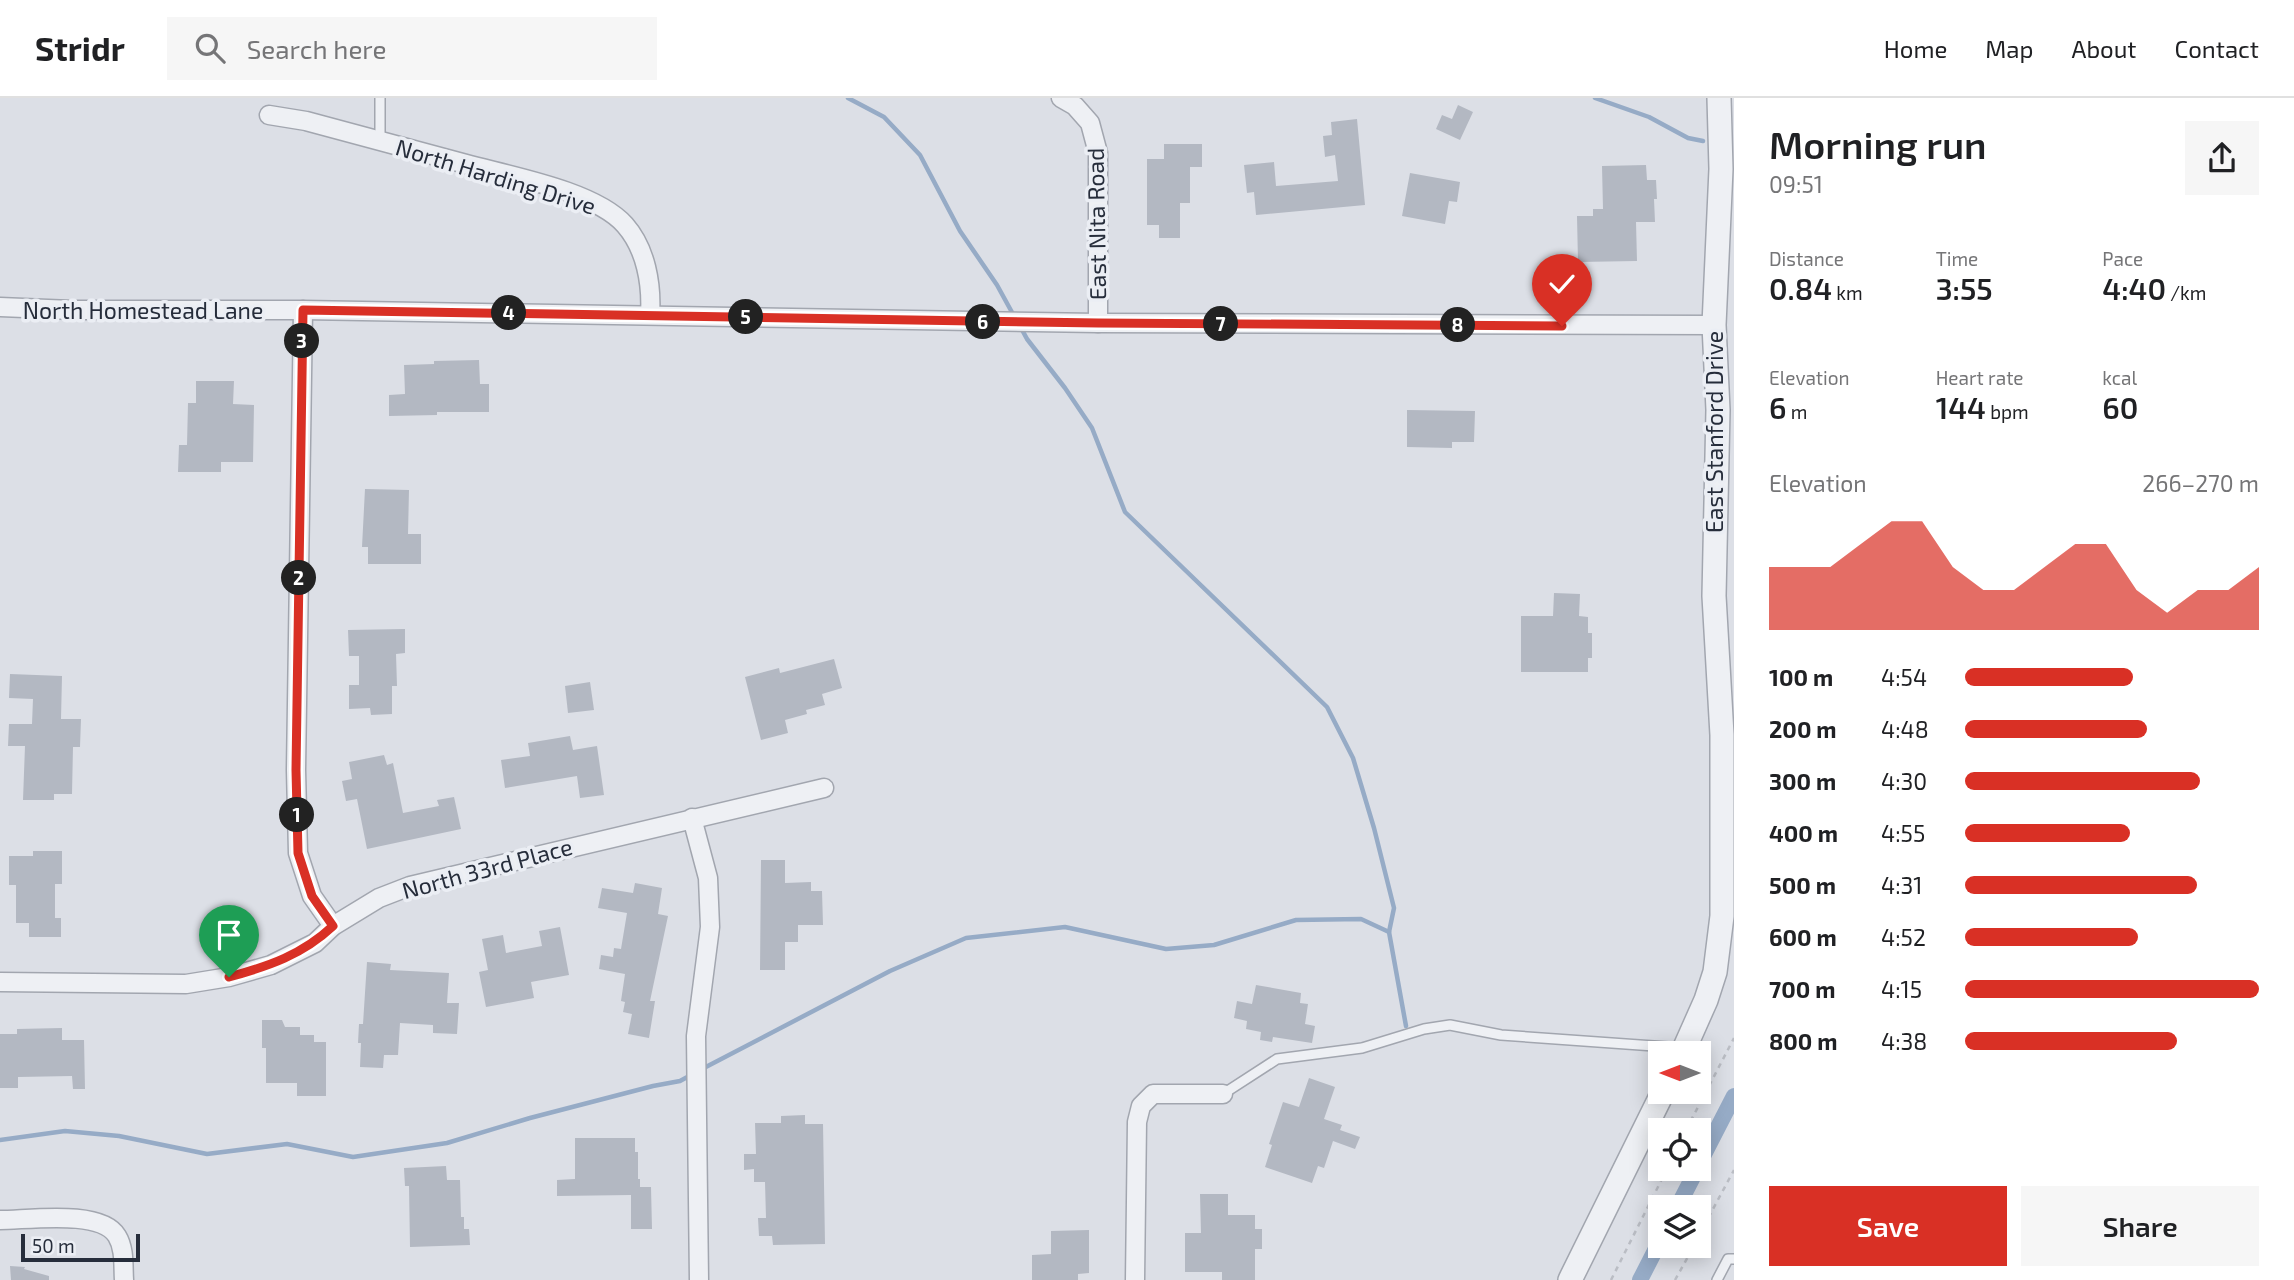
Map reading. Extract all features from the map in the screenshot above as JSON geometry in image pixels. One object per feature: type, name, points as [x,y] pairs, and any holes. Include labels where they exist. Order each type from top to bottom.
[{"type":"street","name":"East Nita Road","points":[[1061,98],[1075,106],[1090,123],[1098,153],[1098,323]]},
{"type":"street","name":"East Stanford Drive","points":[[1688,1041],[1715,972],[1722,916],[1722,735],[1714,596],[1718,435],[1714,325],[1727,124],[1719,98]]},
{"type":"street","name":"North Harding Drive","points":[[270,115],[306,121],[531,182],[602,206],[623,223],[636,239],[644,260],[651,298],[650,315]]},
{"type":"street","name":"North Homestead Lane","points":[[0,307],[1098,323],[1714,325]]},
{"type":"street","points":[[303,310],[296,770],[298,853],[312,896],[333,926]]},
{"type":"street","name":"North 33rd Place","points":[[0,982],[162,984],[229,977],[271,965],[315,943],[333,926],[379,898],[410,886],[824,788]]},
{"type":"street","points":[[692,818],[708,878],[710,926],[697,1014],[695,1064],[699,1280]]},
{"type":"street","points":[[1135,1280],[1137,1122],[1141,1106],[1153,1094],[1223,1094]]},
{"type":"street","points":[[1570,1280],[1656,1104]]},
{"type":"street","points":[[0,1220],[82,1219],[110,1227],[122,1248],[124,1280]]},
{"type":"lane","points":[[380,98],[380,141]]},
{"type":"lane","points":[[1223,1094],[1278,1059],[1362,1048],[1424,1029],[1450,1025],[1501,1034],[1648,1048]]},
{"type":"lane","points":[[1717,1280],[1728,1259],[1734,1259]]},
{"type":"path","points":[[1692,1118],[1734,1038]]},
{"type":"path","points":[[1711,1213],[1734,1170]]},
{"type":"path","points":[[1611,1280],[1661,1181]]},
{"type":"path","points":[[1675,1280],[1687,1258]]},
{"type":"building","points":[[1458,105],[1473,112],[1460,140],[1436,129],[1442,115],[1452,119]]},
{"type":"building","points":[[1357,119],[1365,205],[1256,215],[1254,192],[1247,193],[1244,165],[1274,162],[1276,186],[1338,181],[1335,155],[1325,157],[1323,136],[1332,135],[1331,122]]},
{"type":"building","points":[[1164,144],[1202,144],[1202,167],[1190,167],[1190,203],[1180,203],[1180,238],[1159,238],[1159,225],[1147,225],[1147,159],[1164,159]]},
{"type":"building","points":[[1646,165],[1647,180],[1656,180],[1655,222],[1636,222],[1637,261],[1578,262],[1577,216],[1593,216],[1593,209],[1603,209],[1602,166]]},
{"type":"building","points":[[1410,173],[1460,182],[1457,202],[1449,201],[1445,224],[1402,216]]},
{"type":"building","points":[[479,360],[480,384],[489,384],[489,412],[389,416],[389,395],[405,394],[404,365]]},
{"type":"building","points":[[196,381],[234,381],[233,404],[254,405],[253,462],[221,462],[221,472],[178,472],[179,445],[187,445],[188,403],[196,403]]},
{"type":"building","points":[[1407,410],[1475,411],[1474,442],[1452,442],[1452,448],[1407,447]]},
{"type":"building","points":[[365,489],[409,490],[408,534],[421,534],[421,564],[368,564],[368,547],[362,547]]},
{"type":"building","points":[[1554,593],[1580,594],[1579,616],[1588,617],[1588,633],[1592,633],[1592,658],[1588,658],[1588,672],[1521,672],[1521,616],[1553,616]]},
{"type":"building","points":[[405,629],[405,653],[396,654],[397,686],[392,686],[392,714],[371,715],[370,708],[349,709],[349,685],[359,685],[359,656],[349,656],[348,630]]},
{"type":"building","points":[[834,659],[842,688],[822,694],[825,705],[806,710],[807,714],[785,720],[788,733],[761,740],[745,677],[779,668],[780,673]]},
{"type":"building","points":[[10,674],[62,676],[61,719],[81,719],[80,747],[73,747],[72,794],[54,794],[54,800],[23,800],[25,746],[8,746],[9,724],[32,724],[33,699],[9,698]]},
{"type":"building","points":[[590,682],[594,710],[568,713],[565,686]]},
{"type":"building","points":[[570,736],[573,750],[597,746],[604,795],[580,798],[577,776],[505,788],[501,760],[530,756],[528,743]]},
{"type":"building","points":[[384,755],[387,765],[393,763],[403,813],[439,806],[437,800],[454,797],[461,829],[367,849],[357,799],[346,801],[342,781],[352,779],[349,762]]},
{"type":"building","points":[[33,851],[62,851],[62,884],[55,884],[55,918],[61,918],[61,937],[29,937],[29,923],[16,923],[16,885],[9,885],[9,856],[33,856]]},
{"type":"building","points":[[761,860],[785,860],[785,883],[811,882],[811,891],[822,891],[823,925],[798,925],[798,942],[785,942],[785,970],[760,970]]},
{"type":"building","points":[[635,883],[662,888],[658,914],[668,916],[650,1001],[655,1001],[649,1038],[628,1034],[632,1014],[623,1012],[625,1002],[621,1001],[625,974],[599,969],[601,955],[613,957],[614,948],[621,949],[627,913],[598,908],[602,888],[633,893]]},
{"type":"building","points":[[560,927],[569,975],[531,982],[534,998],[486,1007],[479,972],[488,970],[482,939],[503,935],[506,953],[542,946],[539,931]]},
{"type":"building","points":[[367,962],[391,964],[390,970],[449,973],[447,1003],[459,1003],[457,1034],[433,1033],[433,1025],[400,1023],[398,1055],[384,1055],[383,1068],[360,1067],[359,1024],[363,1024]]},
{"type":"building","points":[[1256,985],[1301,993],[1300,1003],[1308,1004],[1305,1024],[1315,1026],[1312,1043],[1273,1037],[1272,1042],[1260,1040],[1261,1032],[1246,1029],[1247,1021],[1234,1018],[1237,1001],[1252,1004]]},
{"type":"building","points":[[262,1020],[282,1020],[285,1027],[300,1027],[300,1035],[314,1035],[314,1042],[326,1042],[326,1096],[297,1096],[297,1083],[266,1083],[266,1048],[262,1048]]},
{"type":"building","points":[[62,1028],[62,1040],[84,1040],[85,1089],[73,1089],[72,1076],[18,1077],[18,1088],[0,1088],[0,1034],[17,1034],[17,1029]]},
{"type":"building","points":[[1309,1078],[1335,1087],[1324,1119],[1342,1125],[1340,1130],[1360,1137],[1355,1149],[1333,1141],[1324,1168],[1318,1166],[1312,1183],[1265,1167],[1272,1145],[1269,1144],[1283,1102],[1299,1107]]},
{"type":"building","points":[[805,1115],[805,1124],[823,1124],[825,1244],[773,1245],[772,1236],[759,1236],[758,1218],[766,1218],[765,1182],[754,1182],[754,1169],[744,1170],[744,1154],[756,1154],[755,1123],[781,1123],[781,1116]]},
{"type":"building","points":[[575,1138],[635,1138],[640,1187],[651,1187],[652,1229],[631,1229],[631,1195],[557,1196],[557,1180],[575,1179]]},
{"type":"building","points":[[446,1166],[447,1180],[460,1180],[461,1217],[464,1217],[464,1229],[469,1229],[470,1245],[410,1247],[409,1186],[405,1186],[404,1168]]},
{"type":"building","points":[[1200,1194],[1228,1194],[1228,1215],[1255,1215],[1255,1229],[1262,1229],[1262,1249],[1255,1249],[1255,1280],[1222,1280],[1222,1272],[1185,1272],[1185,1233],[1201,1233]]},
{"type":"building","points":[[1089,1230],[1089,1273],[1078,1274],[1078,1280],[1032,1280],[1032,1255],[1051,1254],[1051,1231]]},
{"type":"building","points":[[10,1266],[25,1267],[24,1269],[49,1276],[49,1280],[11,1280]]},
{"type":"waterway","points":[[848,98],[884,117],[920,155],[960,231],[997,285],[1014,316]]},
{"type":"waterway","points":[[1595,98],[1649,117],[1688,138],[1703,141]]},
{"type":"waterway","points":[[1020,326],[1092,428],[1125,512],[1327,707],[1353,758],[1394,908],[1389,932],[1406,1026]]},
{"type":"waterway","points":[[702,1069],[890,971],[966,938],[1065,927],[1166,949],[1214,945],[1296,920],[1361,919],[1389,932]]},
{"type":"waterway","points":[[0,1140],[65,1131],[119,1136],[207,1154],[287,1144],[353,1157],[447,1143],[530,1118],[680,1081],[691,1075]]},
{"type":"waterway","points":[[1711,1141],[1734,1096]]},
{"type":"waterway","points":[[1684,1195],[1691,1181]]},
{"type":"waterway","points":[[1640,1280],[1651,1258]]},
{"type":"route","points":[[229,977],[271,965],[315,943],[333,926],[312,896],[298,853],[296,770],[303,310],[1098,323],[1562,326]]}]
